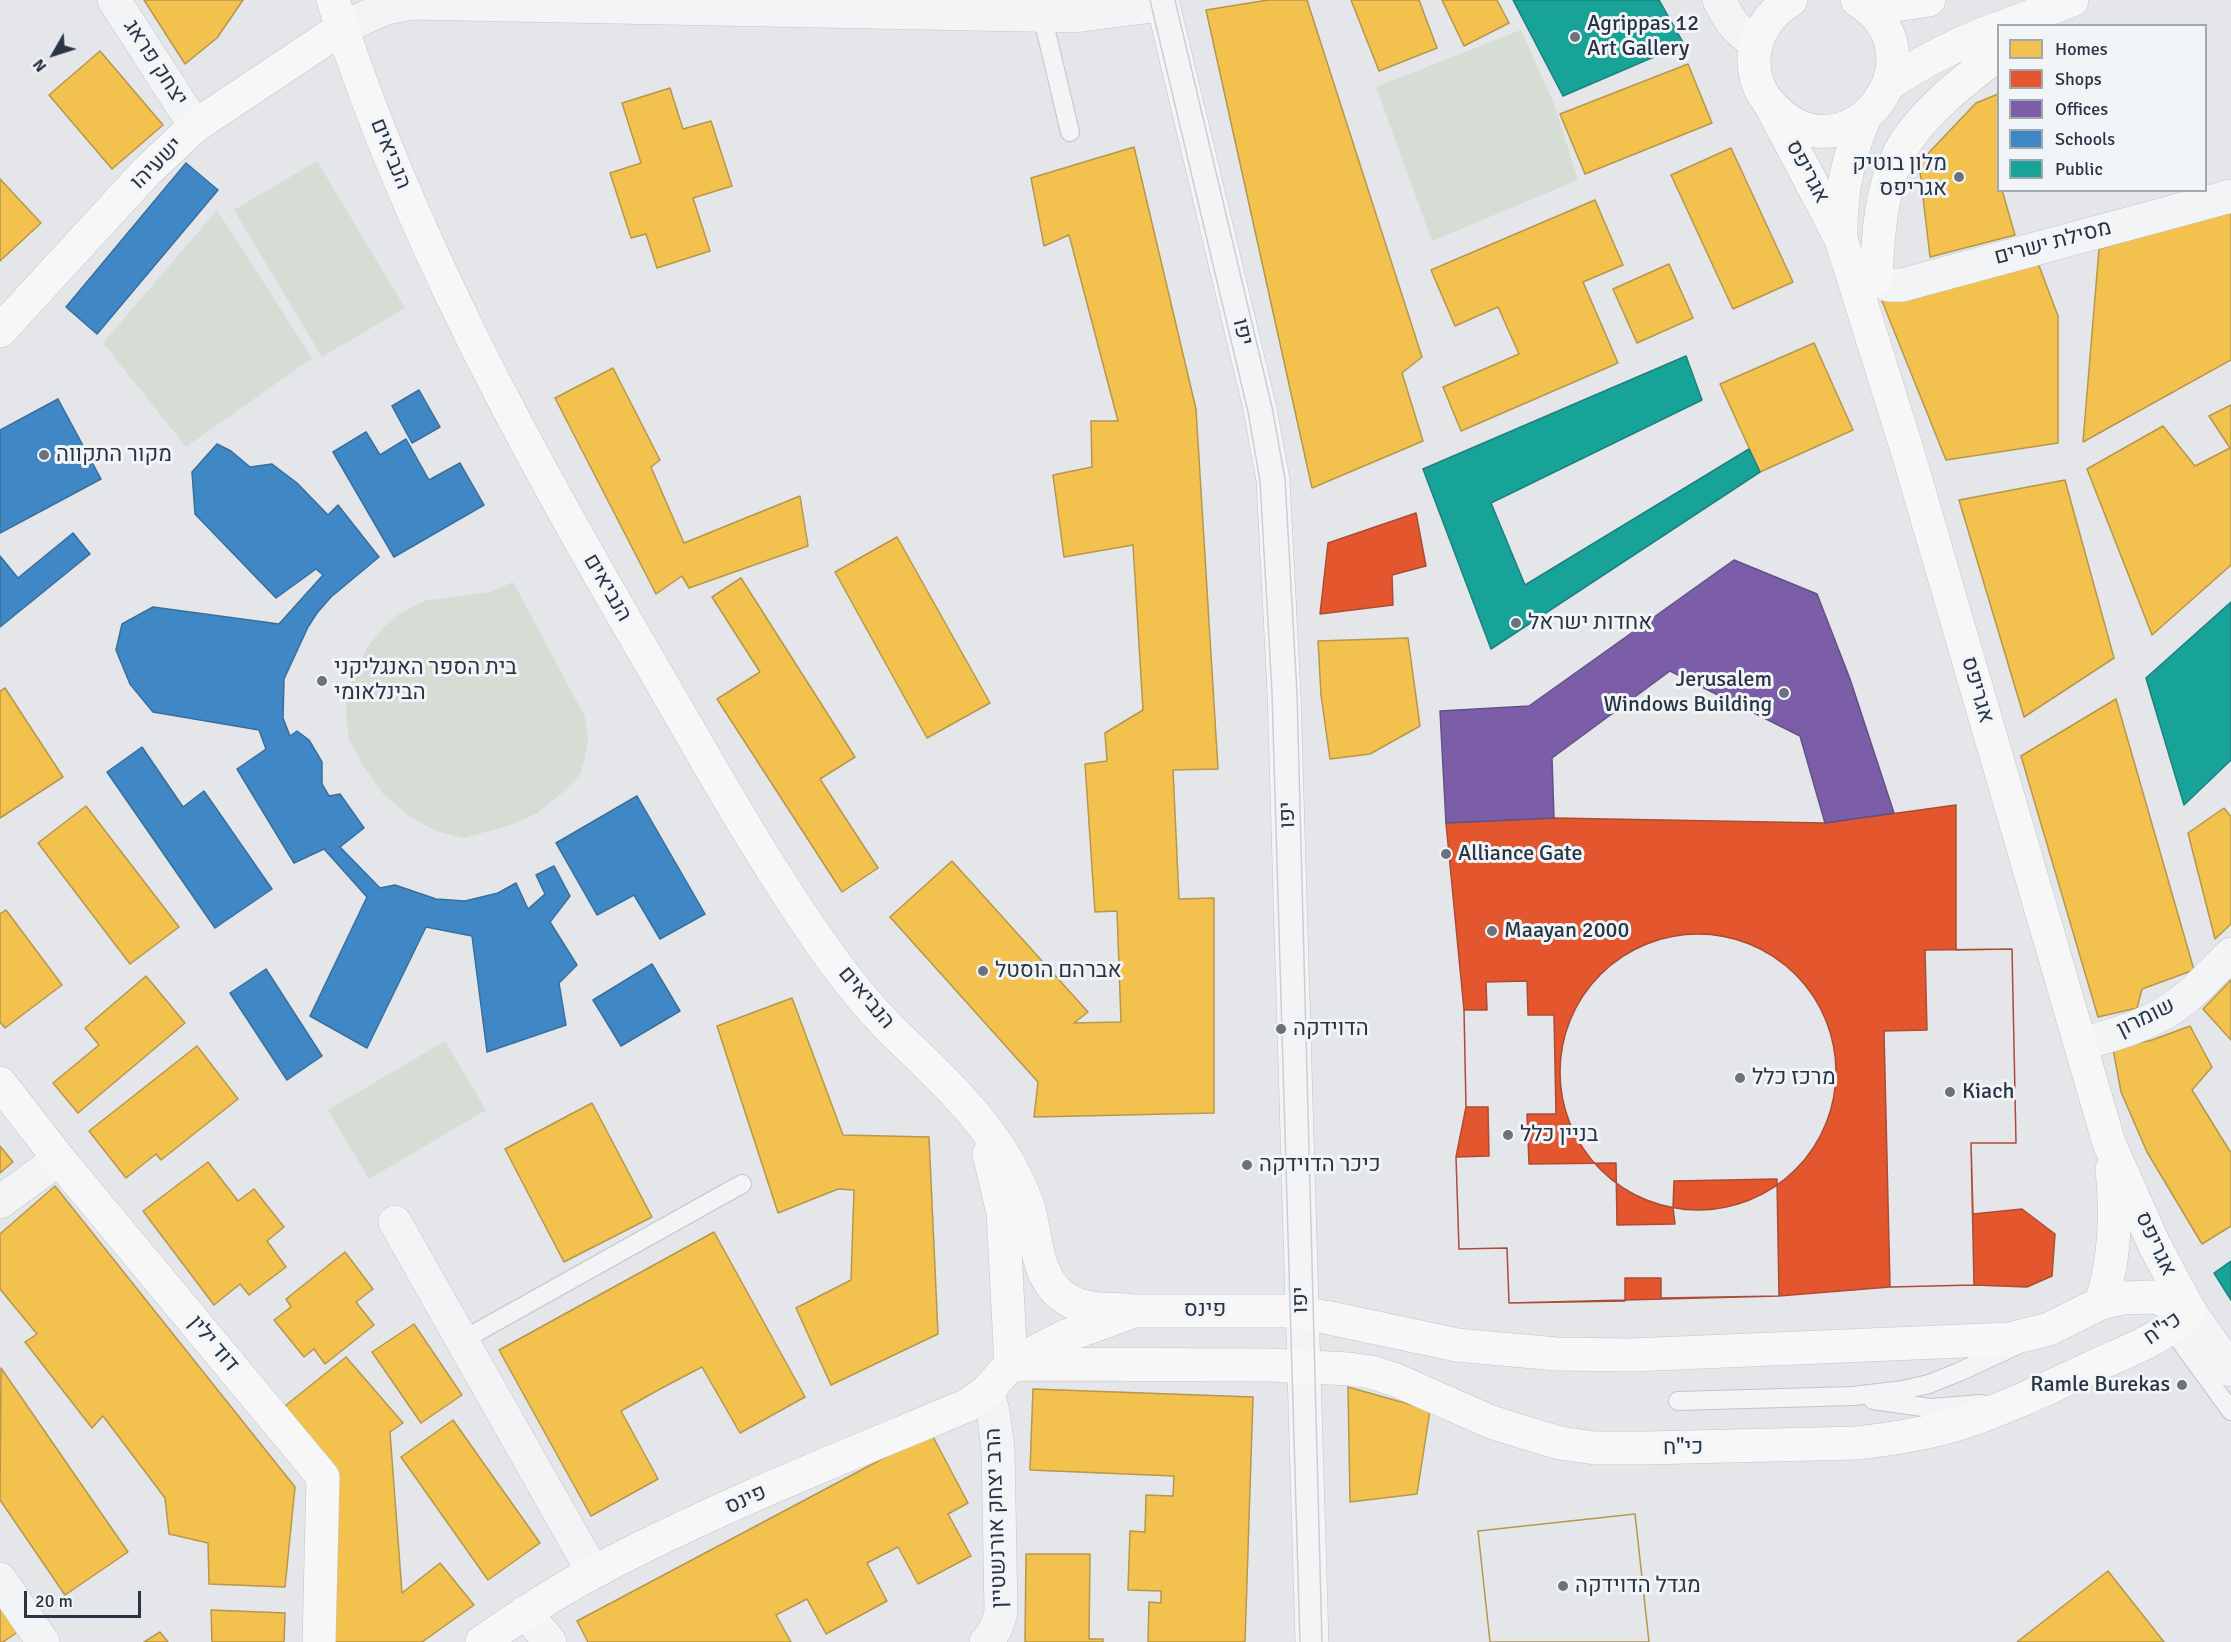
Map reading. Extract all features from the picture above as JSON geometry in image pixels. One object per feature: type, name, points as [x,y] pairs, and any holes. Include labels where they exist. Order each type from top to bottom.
[{"type":"street","name":"יצחק פראג","points":[[114,0],[195,126]]},
{"type":"street","points":[[1719,0],[1736,29],[1746,37],[1757,41],[1761,30],[1775,12],[1791,0]]},
{"type":"street","points":[[1863,5],[1929,0]]},
{"type":"street","points":[[2010,24],[2072,0]]},
{"type":"street","points":[[2040,24],[2072,0]]},
{"type":"street","points":[[337,14],[386,8],[395,2],[1075,16],[1157,3]]},
{"type":"street","name":"יפו","points":[[1157,3],[1257,398],[1273,480],[1284,693],[1302,1366],[1312,1642]]},
{"type":"street","points":[[1772,106],[1780,114],[1800,126],[1822,131],[1845,127],[1865,117],[1880,102],[1889,84],[1893,64],[1891,44],[1883,25],[1863,5]]},
{"type":"street","name":"ישעיהו","points":[[0,331],[147,171],[195,126],[337,14]]},
{"type":"street","name":"הנביאים","points":[[337,14],[392,164],[456,304],[582,545],[783,885],[827,952],[875,1012],[936,1071],[977,1118],[1000,1149],[1019,1181],[1028,1207],[1038,1257],[1054,1289],[1073,1303],[1083,1306],[1134,1311]]},
{"type":"street","points":[[1889,84],[1917,65],[1947,49],[1997,28]]},
{"type":"street","name":"אגריפס","points":[[1757,41],[1754,64],[1759,87],[1772,106],[1841,238],[1908,453],[2109,1143],[2168,1275],[2179,1319],[2231,1370]]},
{"type":"street","points":[[1876,279],[1880,233],[1888,186],[1906,142],[1936,106],[1997,55]]},
{"type":"street","name":"אגריפס","points":[[1841,238],[1844,181],[1853,145],[1865,117]]},
{"type":"street","name":"מסילת ישרים","points":[[1876,279],[1888,285],[1902,285],[2231,196]]},
{"type":"street","name":"שומרון","points":[[2080,1044],[2133,1028],[2160,1015],[2187,997],[2231,954]]},
{"type":"street","name":"דוד ילין","points":[[0,1083],[59,1159],[323,1477],[319,1642]]},
{"type":"street","name":"הנביאים","points":[[977,1118],[991,1159],[1003,1213],[1011,1364]]},
{"type":"street","name":"אגריפס","points":[[2101,1303],[2114,1241],[2115,1212],[2109,1143]]},
{"type":"street","points":[[0,1202],[59,1159]]},
{"type":"street","points":[[395,1222],[592,1572]]},
{"type":"street","name":"כי\"ח","points":[[1301,1313],[1457,1344],[1557,1354],[1632,1355],[1996,1340],[2024,1336],[2057,1326],[2101,1303],[2133,1296],[2155,1297],[2179,1319],[2144,1343],[2028,1397],[1960,1424],[1901,1437],[1857,1443],[1595,1448],[1560,1443],[1491,1422],[1417,1388],[1371,1372],[1302,1366]]},
{"type":"street","name":"פינס","points":[[482,1642],[525,1612],[592,1572],[779,1485],[968,1405],[987,1391],[1011,1364],[1066,1336],[1134,1311],[1266,1310],[1301,1313]]},
{"type":"street","points":[[1011,1364],[1302,1366]]},
{"type":"street","name":"הרב יצחק אורנשטיין","points":[[986,1642],[999,1623],[1001,1611],[998,1449],[993,1411],[987,1391]]},
{"type":"street","points":[[0,1579],[43,1642]]},
{"type":"street","points":[[525,1612],[550,1642]]},
{"type":"lane","points":[[1042,15],[1070,132]]},
{"type":"lane","points":[[1874,344],[1876,279]]},
{"type":"lane","points":[[461,1341],[742,1184]]},
{"type":"lane","name":"אגריפס","points":[[2179,1319],[2231,1411]]},
{"type":"lane","points":[[1678,1401],[1878,1394],[1929,1384],[1990,1359],[2057,1326]]},
{"type":"lane","points":[[1853,1395],[1930,1408],[2028,1397]]},
{"type":"shaded area","points":[[1521,30],[1554,104],[1578,180],[1432,241],[1376,87]]},
{"type":"shaded area","points":[[317,161],[405,308],[322,357],[234,210]]},
{"type":"shaded area","points":[[217,210],[312,358],[186,447],[103,343]]},
{"type":"shaded area","points":[[513,582],[585,717],[588,739],[585,757],[580,775],[537,813],[511,825],[463,838],[436,831],[412,818],[384,795],[362,764],[349,740],[346,714],[347,691],[367,648],[383,628],[398,615],[424,601],[490,592]]},
{"type":"shaded area","points":[[445,1041],[486,1110],[369,1179],[328,1110]]},
{"type":"building: Homes","points":[[144,0],[243,0],[217,38],[185,64]]},
{"type":"building: Homes","points":[[1268,0],[1307,0],[1422,357],[1402,373],[1423,441],[1312,488],[1206,10]]},
{"type":"building: Homes","points":[[1351,0],[1419,0],[1437,48],[1379,71]]},
{"type":"building: Homes","points":[[1442,0],[1497,0],[1509,23],[1464,46]]},
{"type":"building: Homes","points":[[100,51],[163,125],[112,169],[49,95]]},
{"type":"building: Homes","points":[[1688,64],[1712,123],[1585,174],[1560,114]]},
{"type":"building: Homes","points":[[670,88],[683,129],[711,121],[732,186],[693,198],[710,251],[657,268],[646,234],[631,238],[610,173],[641,163],[622,103]]},
{"type":"building: Homes","name":"מלון בוטיק אגריפס","points":[[1997,94],[1997,192],[2003,192],[2015,235],[1930,257],[1919,163],[1976,103]]},
{"type":"building: Homes","points":[[1134,147],[1196,409],[1218,769],[1173,770],[1179,899],[1214,898],[1214,1113],[1034,1117],[1038,1082],[890,917],[952,861],[1088,1012],[1074,1023],[1121,1022],[1117,911],[1095,912],[1085,764],[1107,761],[1105,733],[1143,710],[1133,545],[1064,557],[1053,475],[1092,467],[1091,421],[1118,421],[1069,235],[1044,246],[1031,178]]},
{"type":"building: Homes","points":[[1731,148],[1793,282],[1733,309],[1671,175]]},
{"type":"building: Homes","points":[[0,179],[41,223],[0,261]]},
{"type":"building: Homes","points":[[1595,200],[1623,265],[1583,282],[1618,363],[1461,431],[1443,387],[1519,354],[1498,307],[1455,326],[1431,270]]},
{"type":"building: Homes","points":[[2231,210],[2231,360],[2083,442],[2099,249]]},
{"type":"building: Homes","points":[[2038,263],[2058,316],[2058,443],[1946,460],[1882,301]]},
{"type":"building: Homes","points":[[1669,264],[1693,318],[1637,343],[1613,289]]},
{"type":"building: Homes","points":[[1814,343],[1853,430],[1760,472],[1720,384]]},
{"type":"building: Homes","points":[[613,368],[660,460],[651,467],[684,543],[800,496],[808,546],[689,588],[682,576],[656,594],[555,398]]},
{"type":"building: Homes","points":[[2231,405],[2231,565],[2152,635],[2087,469],[2163,426],[2195,466],[2230,448],[2209,416]]},
{"type":"building: Homes","points":[[2065,480],[2114,658],[2024,717],[1959,500]]},
{"type":"building: Homes","points":[[897,537],[990,703],[927,738],[835,572]]},
{"type":"building: Homes","points":[[741,578],[855,757],[820,779],[878,868],[842,892],[717,699],[760,672],[712,597]]},
{"type":"building: Homes","points":[[1408,638],[1420,726],[1370,754],[1330,759],[1321,695],[1318,641]]},
{"type":"building: Homes","points":[[5,688],[63,777],[0,818],[0,691]]},
{"type":"building: Homes","points":[[2116,699],[2194,970],[2142,989],[2137,1008],[2098,1017],[2021,756]]},
{"type":"building: Homes","points":[[86,806],[179,927],[130,964],[38,843]]},
{"type":"building: Homes","points":[[2224,808],[2231,817],[2231,924],[2215,939],[2188,833]]},
{"type":"building: Homes","points":[[6,910],[62,985],[5,1028],[0,1022],[0,914]]},
{"type":"building: Homes","points":[[146,976],[185,1023],[78,1113],[53,1083],[99,1045],[85,1028]]},
{"type":"building: Homes","points":[[2231,980],[2231,1040],[2203,1009]]},
{"type":"building: Homes","points":[[792,998],[843,1135],[929,1137],[938,1334],[831,1385],[796,1308],[851,1280],[854,1190],[838,1189],[778,1213],[717,1026]]},
{"type":"building: Homes","points":[[2190,1026],[2212,1067],[2192,1090],[2231,1153],[2231,1226],[2202,1244],[2147,1152],[2121,1092],[2113,1049],[2152,1040]]},
{"type":"building: Homes","points":[[197,1046],[238,1099],[161,1160],[156,1154],[126,1178],[89,1131]]},
{"type":"building: Homes","points":[[592,1103],[652,1217],[564,1262],[505,1149]]},
{"type":"building: Homes","points":[[0,1146],[13,1162],[0,1173]]},
{"type":"building: Homes","points":[[208,1162],[238,1201],[254,1189],[284,1227],[267,1241],[286,1267],[249,1295],[240,1284],[214,1305],[143,1211]]},
{"type":"building: Homes","points":[[55,1186],[295,1487],[285,1587],[209,1584],[208,1543],[169,1534],[165,1498],[103,1416],[92,1428],[25,1342],[37,1334],[0,1289],[0,1234]]},
{"type":"building: Homes","points":[[714,1232],[805,1397],[740,1433],[702,1367],[660,1389],[621,1411],[658,1479],[591,1516],[499,1350]]},
{"type":"building: Homes","points":[[345,1252],[373,1289],[356,1302],[374,1325],[325,1364],[314,1349],[304,1357],[274,1320],[291,1307],[286,1299]]},
{"type":"building: Homes","points":[[414,1324],[462,1395],[421,1423],[372,1352]]},
{"type":"building: Homes","points":[[346,1357],[403,1423],[390,1432],[402,1593],[440,1563],[474,1605],[422,1642],[332,1642],[337,1471],[285,1406]]},
{"type":"building: Homes","points":[[1,1368],[128,1552],[65,1595],[0,1500]]},
{"type":"building: Homes","points":[[1348,1387],[1430,1410],[1417,1494],[1350,1502]]},
{"type":"building: Homes","points":[[1033,1389],[1253,1397],[1245,1642],[1148,1642],[1149,1602],[1161,1603],[1161,1591],[1128,1590],[1130,1531],[1145,1532],[1146,1495],[1173,1496],[1174,1476],[1030,1470]]},
{"type":"building: Homes","points":[[453,1420],[540,1543],[488,1580],[401,1457]]},
{"type":"building: Homes","points":[[931,1433],[968,1503],[948,1514],[971,1556],[918,1584],[898,1547],[867,1563],[887,1601],[826,1634],[807,1599],[776,1615],[791,1642],[588,1642],[577,1621]]},
{"type":"building: Homes","name":"מגדל הדוידקה","points":[[1635,1514],[1649,1642],[1490,1642],[1478,1531]]},
{"type":"building: Homes","name":"מגדל הדוידקה","points":[[1635,1514],[1649,1642],[1490,1642],[1478,1531]]},
{"type":"building: Homes","points":[[1026,1554],[1090,1554],[1089,1639],[1103,1639],[1103,1642],[1025,1642]]},
{"type":"building: Homes","points":[[2108,1571],[2164,1642],[2017,1642]]},
{"type":"building: Homes","points":[[0,1605],[19,1631],[3,1642],[0,1642]]},
{"type":"building: Homes","points":[[211,1610],[285,1613],[284,1642],[212,1642]]},
{"type":"building: Homes","points":[[160,1632],[168,1642],[144,1642]]},
{"type":"building: Shops","points":[[1416,513],[1426,566],[1392,575],[1393,605],[1320,614],[1328,543]]},
{"type":"building: Shops","name":"מרכז כלל","points":[[1956,805],[1956,950],[2012,949],[2016,1143],[1971,1143],[1973,1214],[2022,1209],[2055,1234],[2052,1276],[2027,1287],[1974,1285],[1890,1287],[1779,1296],[1509,1303],[1507,1248],[1459,1249],[1456,1157],[1466,1107],[1464,1010],[1446,823],[1554,818],[1825,823]]},
{"type":"building: Shops","points":[[1698,934],[1725,937],[1751,945],[1774,958],[1795,975],[1812,996],[1825,1019],[1833,1045],[1836,1072],[1833,1099],[1825,1125],[1812,1148],[1795,1169],[1774,1186],[1751,1199],[1725,1207],[1698,1210],[1671,1207],[1645,1199],[1622,1186],[1601,1169],[1584,1148],[1571,1125],[1563,1099],[1560,1072],[1563,1045],[1571,1019],[1584,996],[1601,975],[1622,958],[1645,945],[1671,937]]},
{"type":"building: Shops","name":"Kiach","points":[[2012,949],[2016,1143],[1971,1143],[1974,1285],[1890,1287],[1884,1031],[1927,1030],[1925,950]]},
{"type":"building: Shops","name":"בניין כלל","points":[[1527,981],[1528,1015],[1554,1015],[1556,1114],[1527,1114],[1529,1164],[1616,1163],[1617,1225],[1675,1224],[1674,1181],[1777,1179],[1779,1296],[1661,1298],[1661,1278],[1625,1278],[1625,1301],[1509,1303],[1507,1248],[1459,1249],[1456,1157],[1489,1156],[1488,1107],[1466,1107],[1464,1010],[1487,1010],[1486,982]]},
{"type":"building: Offices","name":"Jerusalem Windows Building","points":[[1734,560],[1817,594],[1850,679],[1894,813],[1825,823],[1800,736],[1670,671],[1552,758],[1554,818],[1446,823],[1440,711],[1529,706]]},
{"type":"building: Schools","points":[[186,163],[218,190],[97,334],[66,307]]},
{"type":"building: Schools","points":[[419,390],[440,427],[412,443],[392,406]]},
{"type":"building: Schools","name":"מקור התקווה","points":[[58,399],[101,479],[0,533],[0,430]]},
{"type":"building: Schools","points":[[366,432],[380,455],[406,439],[429,480],[460,463],[484,505],[394,557],[333,452]]},
{"type":"building: Schools","name":"בית הספר האנגליקני הבינלאומי","points":[[217,444],[231,451],[250,467],[272,464],[297,483],[328,515],[338,505],[379,557],[331,597],[317,613],[284,679],[283,718],[290,736],[297,731],[309,740],[322,762],[322,784],[329,796],[340,794],[364,828],[340,847],[380,888],[395,885],[436,899],[465,901],[498,893],[516,883],[528,909],[545,894],[536,875],[554,866],[570,896],[550,922],[577,965],[559,983],[566,1025],[487,1052],[472,936],[426,927],[367,1048],[310,1016],[367,897],[324,849],[294,863],[237,769],[266,749],[259,730],[153,712],[130,684],[116,650],[122,624],[153,607],[279,624],[323,575],[316,569],[276,598],[195,514],[192,472]]},
{"type":"building: Schools","points":[[73,533],[90,554],[0,627],[0,556],[18,578]]},
{"type":"building: Schools","points":[[142,747],[183,807],[204,791],[272,889],[215,928],[107,772]]},
{"type":"building: Schools","points":[[637,796],[705,914],[660,939],[634,895],[597,915],[556,843]]},
{"type":"building: Schools","points":[[652,964],[680,1011],[621,1046],[593,1000]]},
{"type":"building: Schools","points":[[266,969],[322,1056],[287,1080],[230,993]]},
{"type":"building: Public","points":[[1513,0],[1659,0],[1684,44],[1563,96]]},
{"type":"building: Public","points":[[1686,356],[1702,400],[1491,503],[1525,585],[1749,449],[1760,472],[1491,649],[1423,469]]},
{"type":"building: Public","points":[[2231,602],[2231,760],[2184,805],[2146,678]]},
{"type":"building: Public","points":[[2231,1261],[2231,1300],[2214,1273]]},
{"type":"tram line","points":[[1150,0],[1248,412],[1260,481],[1272,693],[1300,1642]]},
{"type":"tram line","points":[[1175,0],[1272,407],[1285,479],[1297,693],[1322,1642]]},
{"type":"place","name":"Agrippas 12 Art Gallery","points":[[1575,37]]},
{"type":"place","name":"מלון בוטיק אגריפס","points":[[1959,177]]},
{"type":"place","name":"מקור התקווה","points":[[44,455]]},
{"type":"place","name":"אחדות ישראל","points":[[1516,623]]},
{"type":"place","name":"בית הספר האנגליקני הבינלאומי","points":[[322,681]]},
{"type":"place","name":"Jerusalem Windows Building","points":[[1784,693]]},
{"type":"place","name":"Alliance Gate","points":[[1446,854]]},
{"type":"place","name":"Maayan 2000","points":[[1492,931]]},
{"type":"place","name":"אברהם הוסטל","points":[[983,971]]},
{"type":"place","name":"הדוידקה","points":[[1281,1029]]},
{"type":"place","name":"מרכז כלל","points":[[1740,1078]]},
{"type":"place","name":"Kiach","points":[[1950,1092]]},
{"type":"place","name":"בניין כלל","points":[[1508,1135]]},
{"type":"place","name":"כיכר הדוידקה","points":[[1247,1165]]},
{"type":"place","name":"Ramle Burekas","points":[[2182,1385]]},
{"type":"place","name":"מגדל הדוידקה","points":[[1563,1586]]}]
